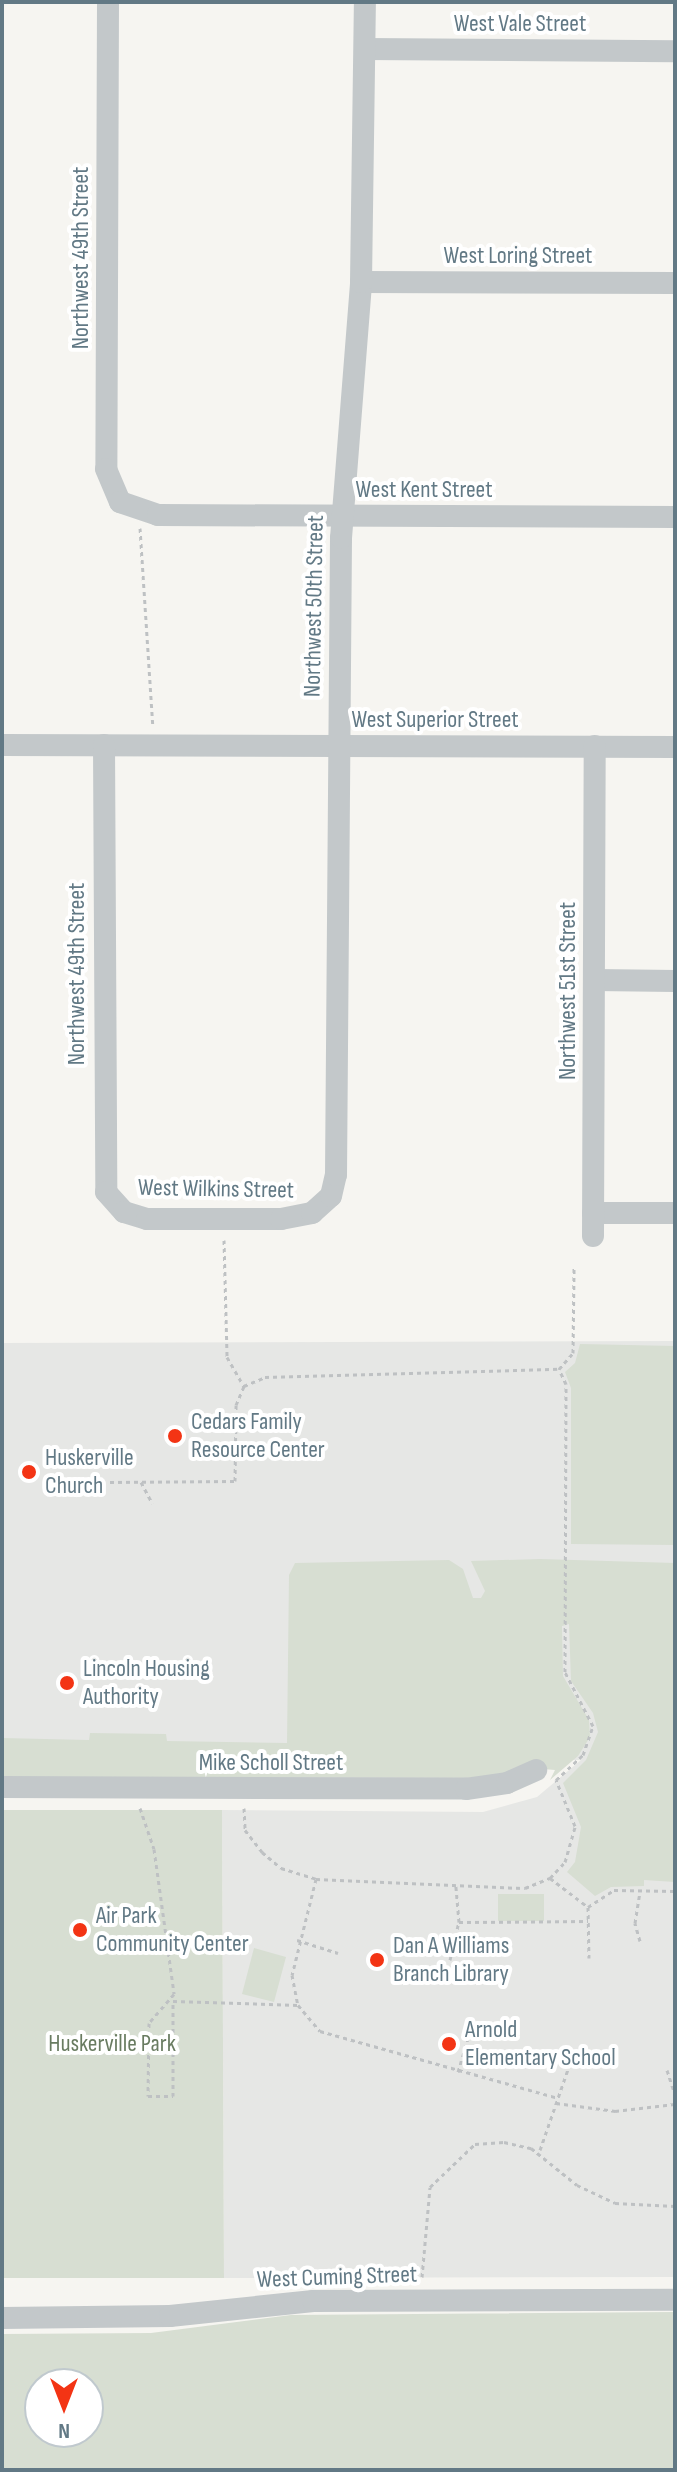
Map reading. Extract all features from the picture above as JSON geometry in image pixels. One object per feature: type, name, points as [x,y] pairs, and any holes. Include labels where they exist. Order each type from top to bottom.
[{"type":"street","name":"Northwest 49th Street","points":[[108,2],[106,469],[111,491],[133,510]]},
{"type":"street","name":"Northwest 50th Street","points":[[322,1207],[336,1175],[342,516],[361,282],[365,2]]},
{"type":"street","name":"West Vale Street","points":[[365,49],[675,51]]},
{"type":"street","name":"West Loring Street","points":[[361,282],[675,283]]},
{"type":"street","name":"West Kent Street","points":[[133,510],[342,516],[675,517]]},
{"type":"street","name":"West Superior Street","points":[[2,745],[675,747]]},
{"type":"street","name":"Northwest 49th Street","points":[[104,745],[102,1174],[112,1202]]},
{"type":"street","name":"Northwest 51st Street","points":[[595,746],[593,1224],[675,1213]]},
{"type":"street","points":[[595,980],[675,981]]},
{"type":"street","name":"West Wilkins Street","points":[[112,1202],[129,1215],[147,1219],[281,1219],[322,1207]]},
{"type":"street","name":"Mike Scholl Street","points":[[2,1787],[466,1789],[507,1783],[536,1770]]},
{"type":"street","name":"West Cuming Street","points":[[2,2318],[170,2316],[313,2301],[675,2300]]},
{"type":"path","points":[[133,510],[153,673],[153,745]]},
{"type":"path","points":[[110,1482],[235,1481],[235,1413],[244,1386],[227,1357],[224,1237]]},
{"type":"path","points":[[244,1386],[273,1376],[464,1376],[559,1369],[573,1353],[574,1268]]},
{"type":"path","points":[[244,1808],[245,1830],[262,1852],[281,1868],[316,1879],[525,1888],[550,1878],[571,1851],[575,1826],[556,1780],[583,1755],[593,1726],[565,1672],[566,1384],[559,1369]]},
{"type":"path","points":[[141,1482],[152,1503]]},
{"type":"path","points":[[140,1807],[156,1863],[173,2001],[173,2096],[148,2096],[149,2023],[173,2001],[298,2005]]},
{"type":"path","points":[[550,1878],[588,1907]]},
{"type":"path","points":[[316,1879],[313,1904],[297,1940],[292,1975],[298,2005],[333,2038],[558,2098]]},
{"type":"path","points":[[450,1960],[459,1922],[456,1886]]},
{"type":"path","points":[[640,1889],[635,1923],[640,1941]]},
{"type":"path","points":[[588,1907],[614,1890],[675,1891]]},
{"type":"path","points":[[588,1907],[589,1958]]},
{"type":"path","points":[[459,1922],[588,1921]]},
{"type":"path","points":[[297,1940],[338,1953]]},
{"type":"path","points":[[458,2072],[474,2018]]},
{"type":"path","points":[[540,2152],[574,2052]]},
{"type":"path","points":[[667,2070],[675,2095]]},
{"type":"path","points":[[556,2103],[615,2111],[675,2104]]},
{"type":"path","points":[[422,2277],[427,2197],[446,2167],[475,2144],[504,2142],[540,2152],[598,2197],[615,2203],[675,2206]]},
{"type":"shaded area","points":[[675,1341],[675,2277],[224,2278],[222,1810],[483,1812],[537,1797],[581,1760],[2,1762],[2,1343]]},
{"type":"green space","points":[[580,1344],[675,1346],[675,1545],[571,1544],[571,1388],[565,1372],[575,1363]]},
{"type":"green space","points":[[540,1559],[675,1563],[675,1882],[644,1880],[644,1886],[611,1887],[595,1896],[567,1872],[575,1862],[581,1827],[563,1783],[586,1760],[598,1732],[593,1713],[571,1681],[569,1624],[562,1626],[563,1676],[589,1720],[590,1737],[578,1756],[550,1780],[555,1770],[520,1767],[491,1778],[2,1777],[2,1738],[89,1740],[90,1733],[166,1734],[167,1741],[287,1743],[289,1575],[295,1563],[449,1560],[463,1569],[473,1598],[481,1598],[485,1591],[471,1561]]},
{"type":"green space","name":"Huskerville Park","points":[[2,1810],[222,1810],[224,2278],[2,2278]]},
{"type":"green space","points":[[498,1894],[544,1894],[544,1921],[498,1921]]},
{"type":"green space","points":[[254,1948],[286,1957],[274,2002],[242,1994]]},
{"type":"green space","points":[[675,2312],[675,2470],[2,2470],[2,2334],[151,2333],[291,2315]]},
{"type":"place","name":"Cedars Family Resource Center","points":[[175,1436]]},
{"type":"place","name":"Huskerville Church","points":[[29,1472]]},
{"type":"place","name":"Lincoln Housing Authority","points":[[67,1683]]},
{"type":"place","name":"Air Park Community Center","points":[[80,1930]]},
{"type":"place","name":"Dan A Williams Branch Library","points":[[377,1960]]},
{"type":"place","name":"Arnold Elementary School","points":[[449,2044]]}]
